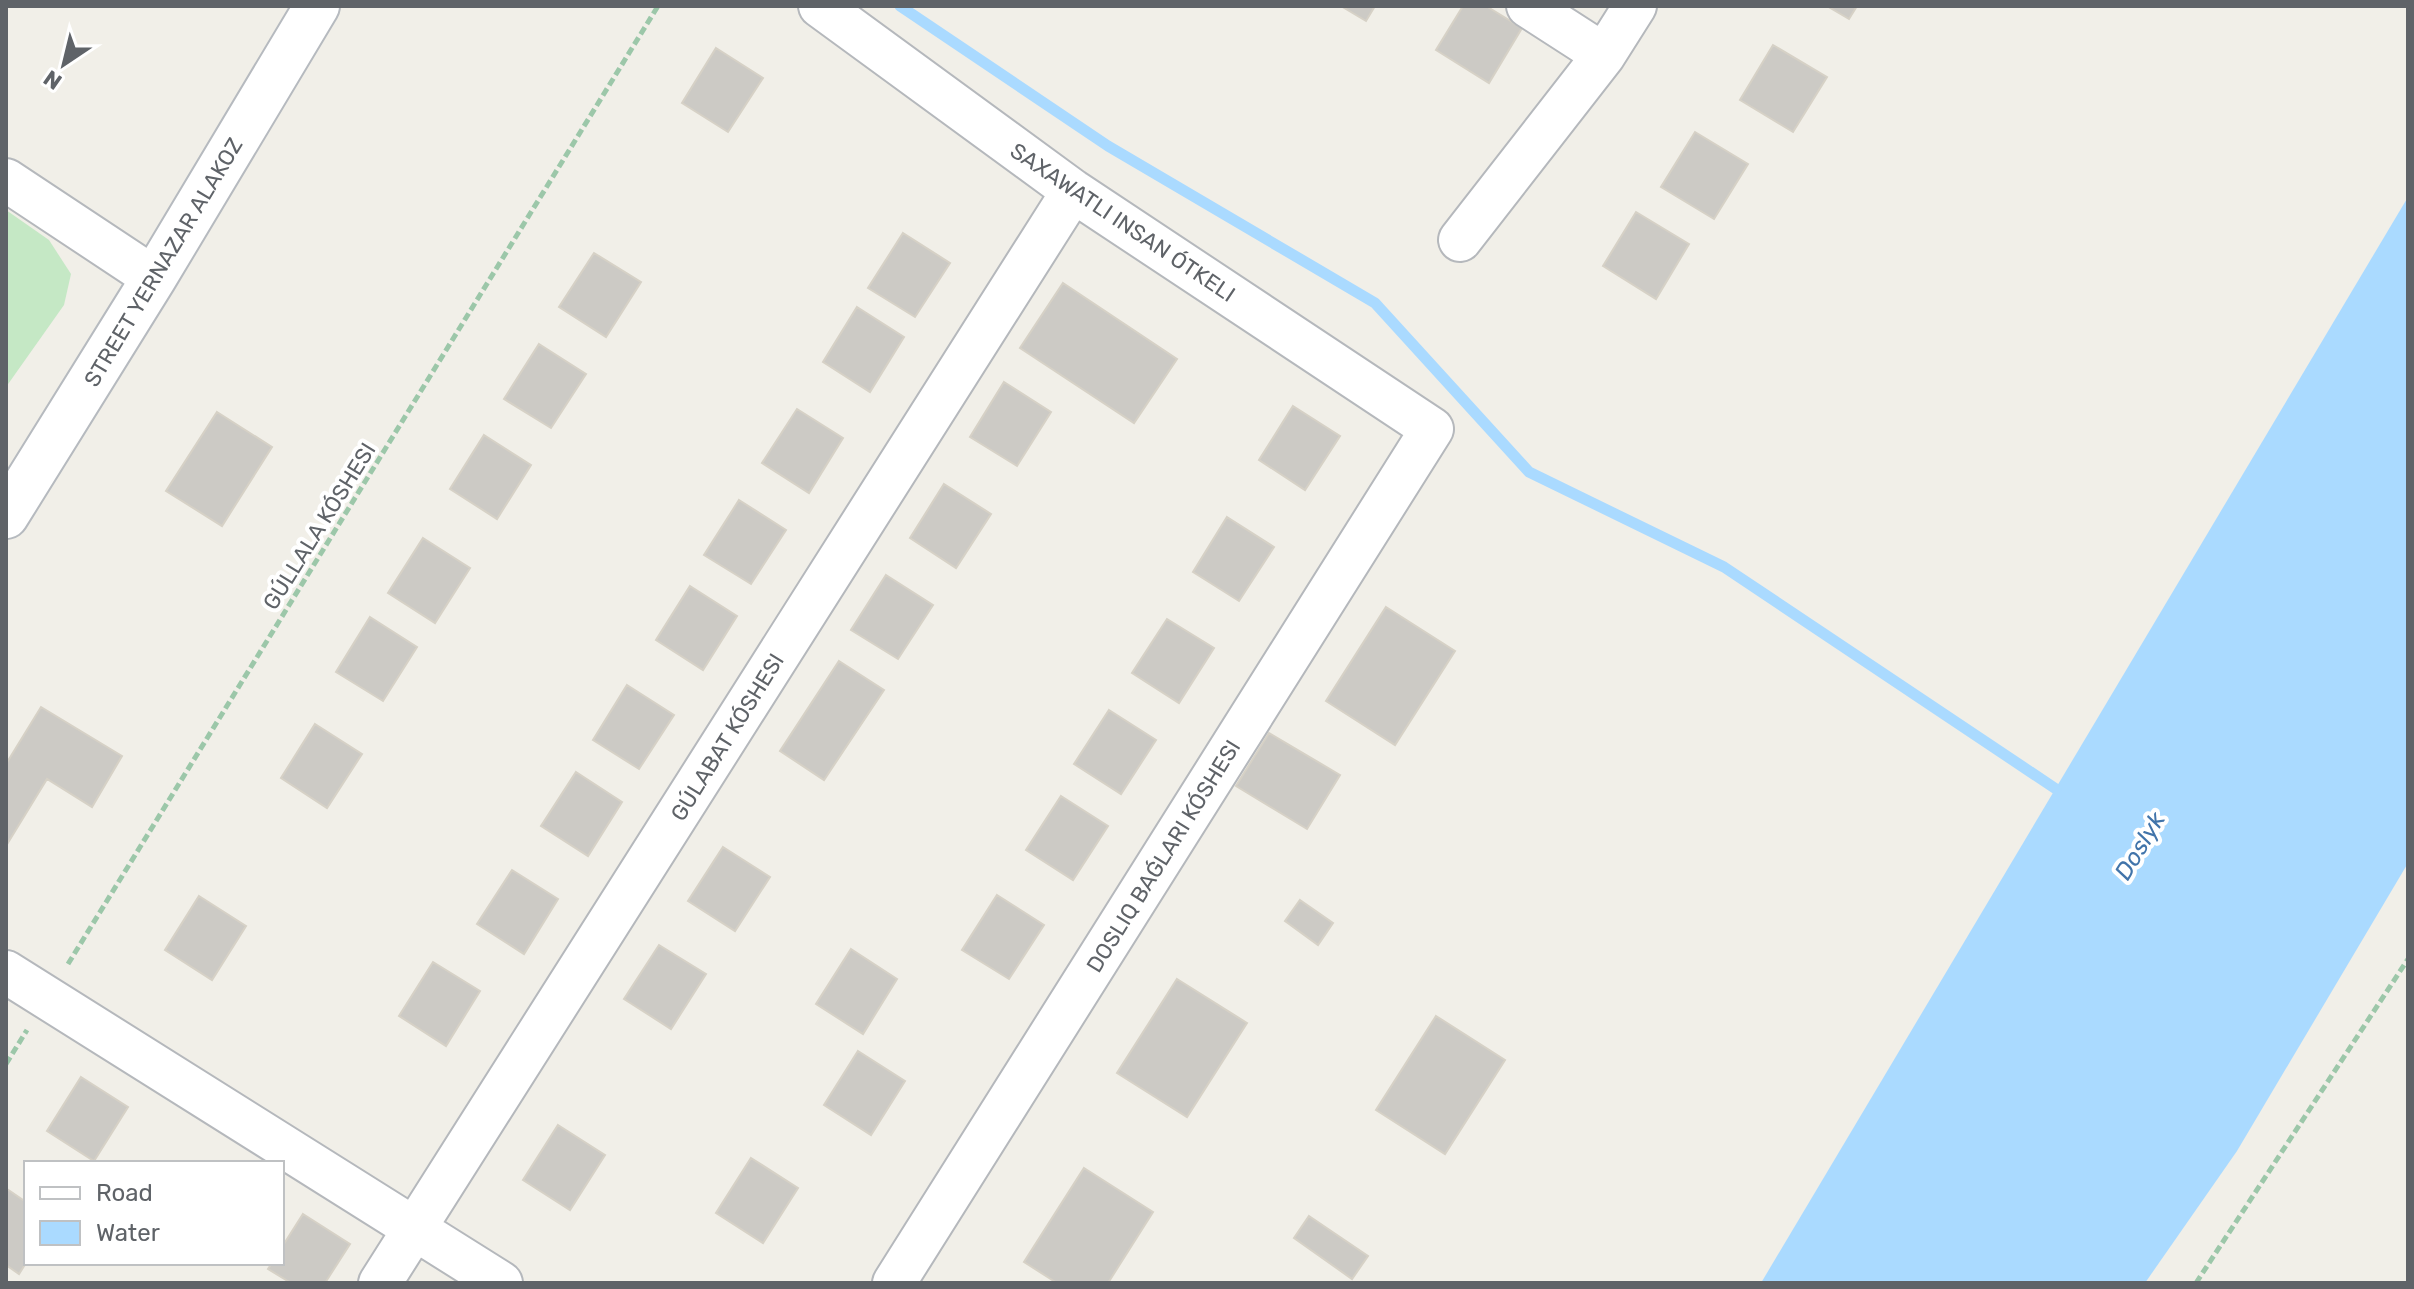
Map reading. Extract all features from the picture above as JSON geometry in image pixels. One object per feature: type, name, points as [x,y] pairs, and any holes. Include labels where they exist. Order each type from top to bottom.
[{"type":"main road","name":"STREET YERNAZAR ALAKOZ","points":[[6,516],[154,278],[317,6]]},
{"type":"street","points":[[820,6],[1073,191],[1432,429],[894,1283]]},
{"type":"street","points":[[1528,6],[1604,55]]},
{"type":"street","points":[[1460,240],[1604,55],[1635,6]]},
{"type":"street","points":[[6,180],[154,278]]},
{"type":"street","name":"GÚLABAT KÓSHESI","points":[[380,1283],[1073,191]]},
{"type":"street","points":[[6,972],[501,1283]]},
{"type":"path","name":"GÚLLALA KÓSHESI","points":[[6,1064],[658,6]]},
{"type":"path","points":[[2196,1283],[2408,959]]},
{"type":"green space","points":[[6,210],[49,240],[71,274],[64,305],[6,387]]},
{"type":"water","name":"Doslyk","points":[[2408,197],[2408,863],[2237,1151],[2145,1283],[1761,1283]]},
{"type":"building","points":[[1341,6],[1375,6],[1366,21]]},
{"type":"building","points":[[1463,6],[1486,6],[1522,28],[1489,83],[1436,50]]},
{"type":"building","points":[[1827,6],[1857,6],[1849,19]]},
{"type":"building","points":[[1773,45],[1827,77],[1793,132],[1740,100]]},
{"type":"building","points":[[716,48],[763,78],[728,132],[682,103]]},
{"type":"building","points":[[1695,132],[1748,164],[1714,219],[1661,187]]},
{"type":"building","points":[[1636,212],[1689,244],[1656,299],[1603,266]]},
{"type":"building","points":[[903,233],[950,263],[915,317],[868,288]]},
{"type":"building","points":[[594,253],[641,282],[606,337],[559,307]]},
{"type":"building","points":[[1063,283],[1177,359],[1134,423],[1020,348]]},
{"type":"building","points":[[857,307],[904,337],[870,392],[823,362]]},
{"type":"building","points":[[539,344],[586,374],[551,428],[504,399]]},
{"type":"building","points":[[1004,382],[1051,412],[1017,466],[970,437]]},
{"type":"building","points":[[1293,406],[1340,436],[1305,490],[1259,460]]},
{"type":"building","points":[[797,409],[843,438],[809,493],[762,463]]},
{"type":"building","points":[[217,412],[272,447],[222,526],[166,491]]},
{"type":"building","points":[[484,435],[531,465],[497,519],[450,489]]},
{"type":"building","points":[[944,484],[991,514],[956,568],[910,538]]},
{"type":"building","points":[[739,500],[786,530],[751,584],[704,555]]},
{"type":"building","points":[[1227,517],[1274,547],[1239,601],[1193,572]]},
{"type":"building","points":[[423,538],[470,568],[435,623],[388,593]]},
{"type":"building","points":[[886,575],[933,605],[898,659],[851,630]]},
{"type":"building","points":[[690,586],[737,616],[703,670],[656,640]]},
{"type":"building","points":[[1386,607],[1455,651],[1395,745],[1326,701]]},
{"type":"building","points":[[370,617],[417,647],[383,701],[336,672]]},
{"type":"building","points":[[1167,619],[1214,648],[1179,703],[1132,673]]},
{"type":"building","points":[[839,661],[884,690],[824,780],[780,751]]},
{"type":"building","points":[[627,685],[674,715],[639,769],[593,740]]},
{"type":"building","points":[[41,707],[122,756],[92,807],[47,779],[6,846],[6,764]]},
{"type":"building","points":[[1109,710],[1156,740],[1121,794],[1074,764]]},
{"type":"building","points":[[315,724],[362,754],[327,808],[281,778]]},
{"type":"building","points":[[1269,733],[1340,775],[1307,829],[1236,786]]},
{"type":"building","points":[[576,772],[622,802],[588,856],[541,826]]},
{"type":"building","points":[[1061,796],[1108,826],[1073,880],[1026,850]]},
{"type":"building","points":[[723,847],[770,877],[735,931],[688,901]]},
{"type":"building","points":[[512,870],[558,899],[524,954],[477,924]]},
{"type":"building","points":[[997,895],[1044,925],[1009,979],[962,950]]},
{"type":"building","points":[[199,896],[246,926],[212,980],[165,950]]},
{"type":"building","points":[[1300,900],[1333,923],[1318,945],[1285,921]]},
{"type":"building","points":[[659,945],[706,974],[671,1029],[624,999]]},
{"type":"building","points":[[851,949],[897,979],[863,1034],[816,1004]]},
{"type":"building","points":[[433,962],[480,991],[446,1046],[399,1016]]},
{"type":"building","points":[[1177,979],[1247,1023],[1187,1117],[1117,1073]]},
{"type":"building","points":[[1436,1016],[1505,1060],[1445,1154],[1376,1110]]},
{"type":"building","points":[[858,1051],[905,1081],[871,1135],[824,1105]]},
{"type":"building","points":[[81,1077],[128,1107],[94,1161],[47,1131]]},
{"type":"building","points":[[558,1125],[605,1155],[570,1210],[523,1180]]},
{"type":"building","points":[[751,1158],[798,1188],[763,1243],[716,1213]]},
{"type":"building","points":[[1084,1168],[1153,1212],[1108,1283],[1057,1283],[1024,1262]]},
{"type":"building","points":[[7,1189],[24,1201],[25,1265],[19,1274],[6,1265]]},
{"type":"building","points":[[303,1214],[350,1244],[325,1283],[291,1283],[268,1269],[271,1265],[284,1265],[284,1244]]},
{"type":"building","points":[[1309,1216],[1368,1256],[1352,1279],[1294,1238]]},
{"type":"waterway","points":[[900,6],[1108,146],[1375,303],[1529,472],[1724,567],[2056,789]]}]
